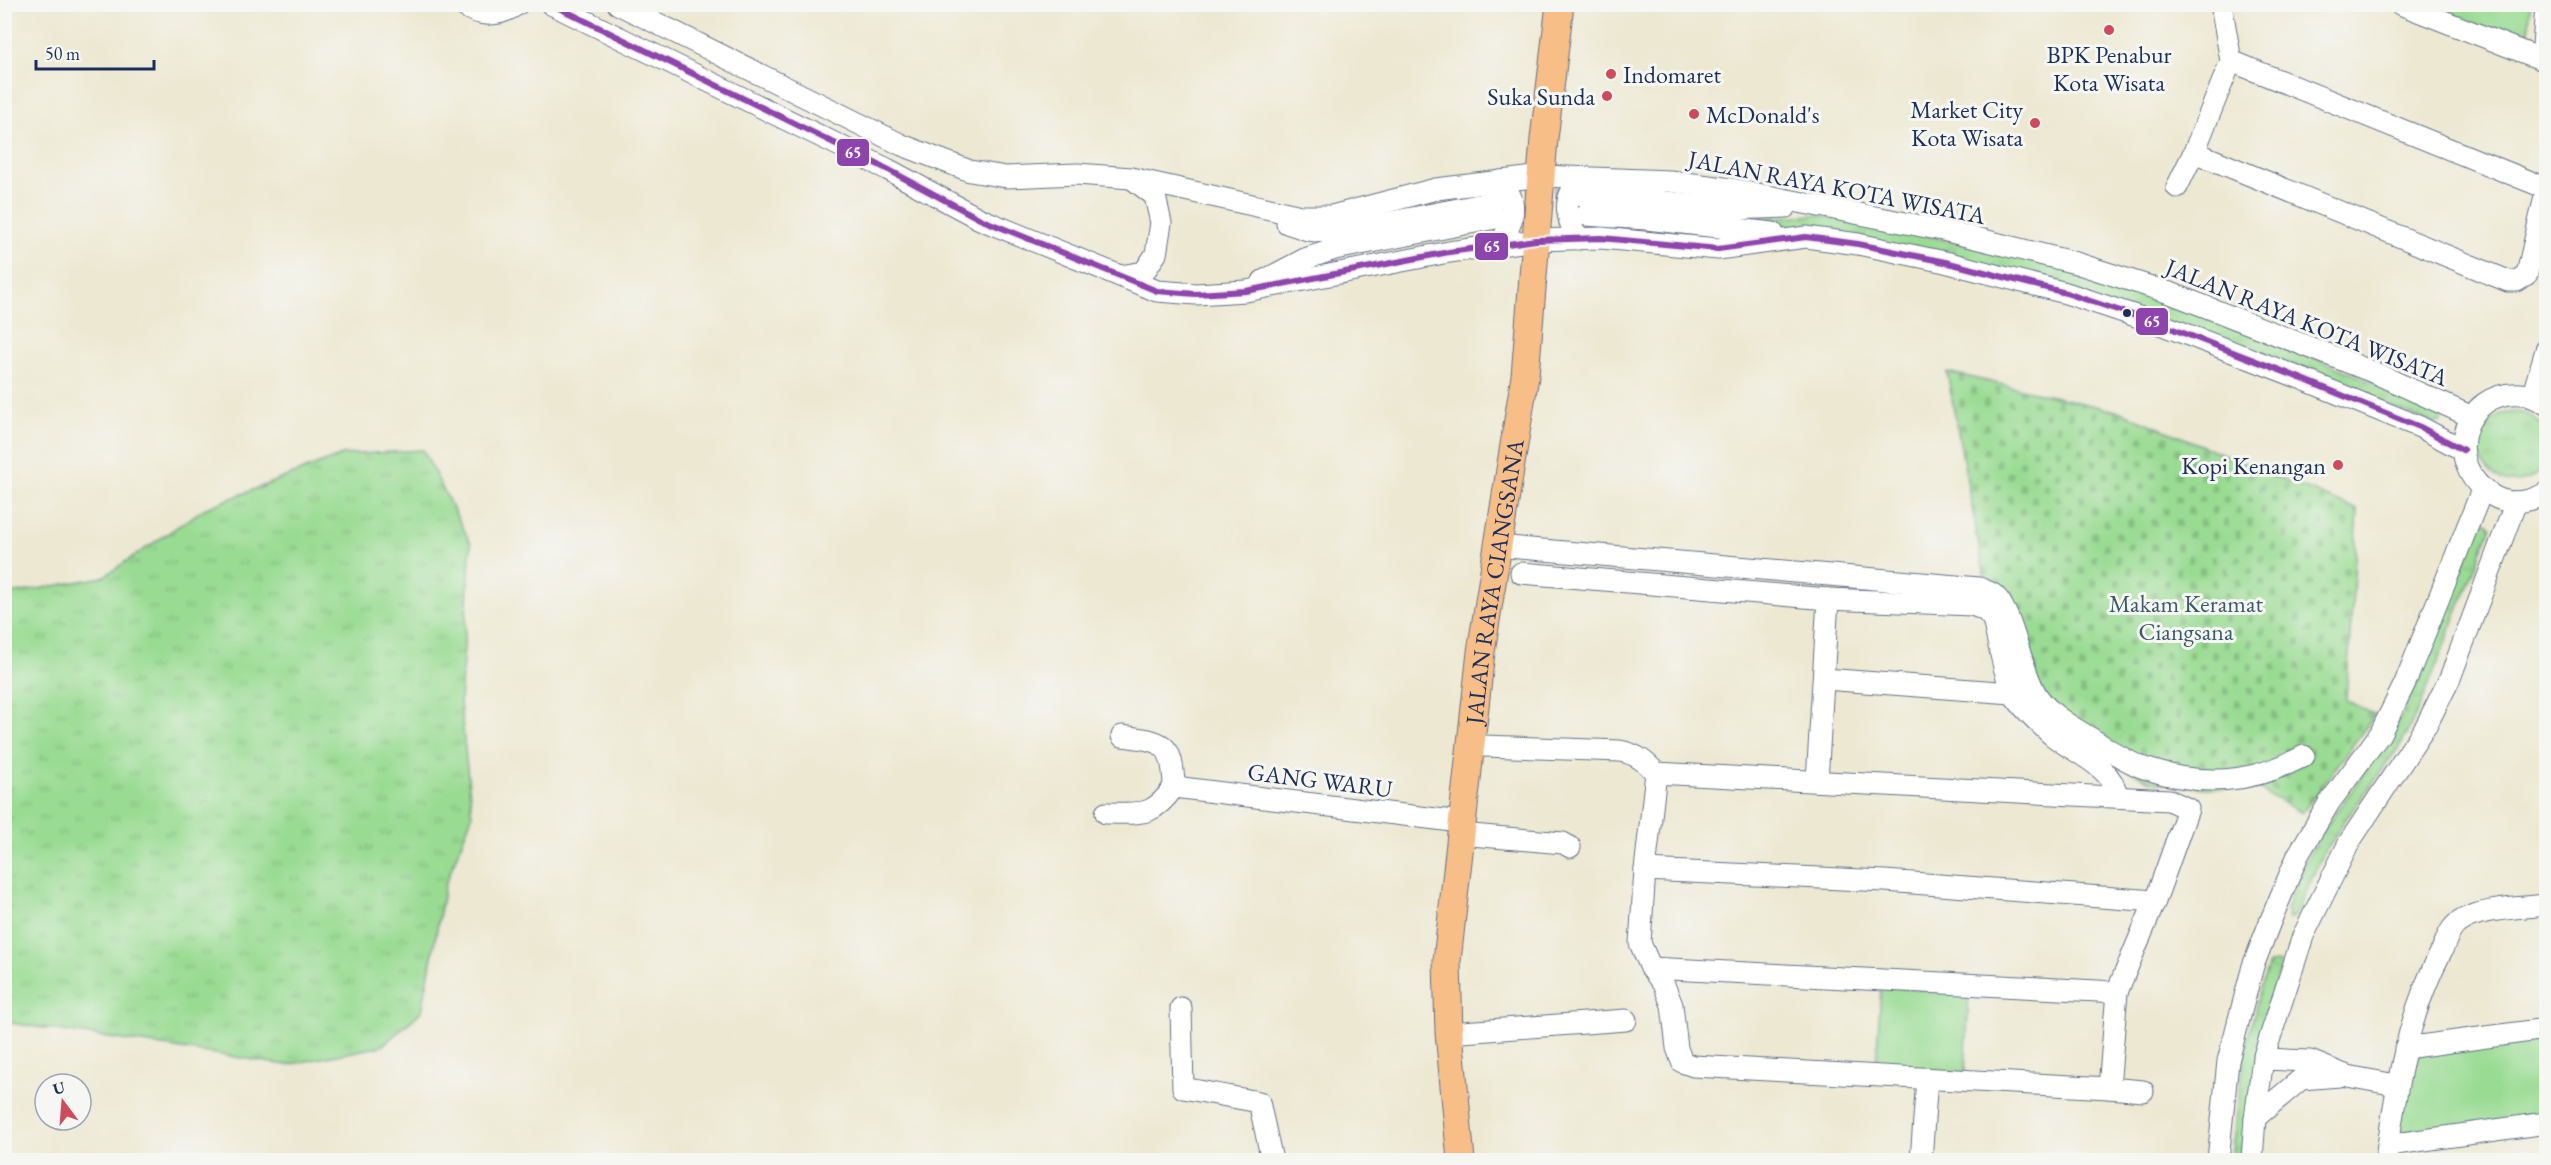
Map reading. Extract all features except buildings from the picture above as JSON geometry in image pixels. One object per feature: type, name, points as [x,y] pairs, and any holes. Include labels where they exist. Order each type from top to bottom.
[{"type":"main road","name":"JALAN RAYA CIANGSANA","points":[[1461,1161],[1449,1032],[1447,961],[1481,652],[1525,376],[1541,176],[1560,4]]},
{"type":"street","points":[[461,4],[469,10],[485,15],[502,14],[518,4]]},
{"type":"street","points":[[551,4],[887,169],[980,219],[1157,291],[1196,294],[1246,291],[1449,252],[1536,240],[1601,238],[1718,249],[1806,237]]},
{"type":"street","name":"JALAN RAYA KOTA WISATA","points":[[618,4],[902,145],[970,171],[1006,177],[1077,174],[1131,178],[1161,191],[1207,195],[1301,216],[1332,216],[1436,189],[1541,176],[1586,197],[1677,182],[1823,206],[1958,233],[2076,263],[2162,291],[2373,372],[2472,417]]},
{"type":"street","points":[[2177,187],[2194,152],[2231,61],[2221,4]]},
{"type":"street","points":[[2400,4],[2544,60],[2547,6]]},
{"type":"street","points":[[2194,152],[2508,281],[2517,281],[2527,274],[2547,190],[2231,61]]},
{"type":"street","points":[[1498,245],[1512,222],[1512,196],[1500,181]]},
{"type":"street","points":[[1578,238],[1570,226],[1568,213],[1569,192],[1576,184],[1586,197],[1646,219],[1858,244],[1945,262],[2066,292],[2160,324],[2420,427],[2463,450]]},
{"type":"street","points":[[1120,276],[1144,272],[1156,254],[1161,223],[1161,191]]},
{"type":"street","points":[[1207,195],[1308,230],[1335,233],[1495,210],[1335,249],[1305,259],[1246,291]]},
{"type":"street","points":[[1144,272],[1157,291]]},
{"type":"street","points":[[2547,350],[2539,400],[2521,394],[2502,396],[2485,404],[2472,417],[2465,433],[2463,450],[2465,465],[2472,478],[2482,490],[2498,499],[2516,502],[2531,500],[2547,493]]},
{"type":"street","points":[[2218,1161],[2228,1061],[2253,966],[2270,922],[2298,855],[2330,803],[2380,734],[2405,683],[2482,490]]},
{"type":"street","points":[[2252,1161],[2263,1059],[2303,936],[2350,841],[2426,726],[2450,678],[2516,502]]},
{"type":"street","points":[[1497,546],[1979,588],[1995,596],[2005,611],[2029,681],[2047,708],[2067,723],[2143,768],[2205,780],[2240,780],[2280,768],[2304,756]]},
{"type":"street","points":[[1521,573],[1828,599],[1972,605],[1985,610],[1993,619],[2012,693],[2029,714],[2054,736],[2104,772],[2113,781],[2117,796]]},
{"type":"street","points":[[1817,781],[1828,599]]},
{"type":"street","points":[[1824,679],[2012,693]]},
{"type":"street","points":[[1106,813],[1150,811],[1161,806],[1174,788],[1173,767],[1167,750],[1155,740],[1122,736]]},
{"type":"street","points":[[1484,746],[1610,750],[1632,754],[1644,760],[1656,773],[2117,796],[2169,800],[2188,809],[2156,901],[2117,992],[2109,1088]]},
{"type":"street","points":[[1656,773],[1645,870],[1640,943],[1651,968],[1664,985],[1672,1005],[1677,1047],[1682,1062],[1694,1066],[2143,1091]]},
{"type":"street","name":"GANG WARU","points":[[1174,788],[1563,843],[1570,847]]},
{"type":"street","points":[[1645,870],[1885,881],[2156,901]]},
{"type":"street","points":[[2547,905],[2472,915],[2455,924],[2425,981],[2405,1048],[2396,1084],[2387,1153],[2547,1123]]},
{"type":"street","points":[[2270,922],[2303,936]]},
{"type":"street","points":[[1651,968],[2117,992]]},
{"type":"street","points":[[1181,1008],[1183,1088],[1259,1102],[1272,1161]]},
{"type":"street","points":[[1449,1032],[1626,1020]]},
{"type":"street","points":[[2405,1048],[2547,1029]]},
{"type":"street","points":[[2263,1059],[2310,1061],[2347,1076],[2396,1084]]},
{"type":"street","points":[[2255,1118],[2301,1079],[2347,1076]]},
{"type":"street","points":[[1921,1161],[1927,1078]]},
{"type":"green space","points":[[2416,5],[2530,5],[2529,32],[2522,38],[2509,41]]},
{"type":"green space","points":[[1818,215],[1996,251],[2128,287],[2238,328],[2438,408],[2443,416],[2441,422],[2434,424],[2253,349],[1836,231],[1754,222],[1753,218]]},
{"type":"green space","name":"Makam Keramat Ciangsana","points":[[1947,372],[2121,412],[2358,510],[2346,700],[2375,715],[2302,813],[2258,789],[2206,788],[2151,781],[2075,746],[1986,598],[1985,578]]},
{"type":"green space","points":[[2514,412],[2527,415],[2539,422],[2546,434],[2549,447],[2546,460],[2539,472],[2527,479],[2514,482],[2501,479],[2489,472],[2482,460],[2479,447],[2482,434],[2489,422],[2501,415]]},
{"type":"green space","points":[[423,450],[471,544],[460,702],[472,816],[445,885],[422,1011],[382,1046],[287,1065],[5,1022],[5,595],[103,577],[204,509],[342,455]]},
{"type":"green space","points":[[2486,521],[2491,527],[2423,699],[2402,743],[2343,823],[2320,860],[2297,913],[2294,918],[2289,919],[2286,909],[2309,854],[2333,816],[2391,737],[2412,695],[2480,523]]},
{"type":"green space","points":[[2278,962],[2281,967],[2266,1014],[2252,1087],[2243,1160],[2231,1160],[2244,1060],[2254,1011],[2269,963]]},
{"type":"green space","points":[[1881,987],[1969,992],[1965,1073],[1876,1068]]},
{"type":"green space","points":[[2546,1039],[2546,1115],[2411,1135],[2402,1130],[2397,1123],[2410,1062],[2421,1053]]},
{"type":"tunnel","points":[[1494,201],[1586,198]]},
{"type":"tunnel","points":[[1496,218],[1585,215]]},
{"type":"transit line","name":"65","points":[[551,4],[887,169],[980,219],[1157,291],[1196,294],[1246,291],[1449,252],[1536,240],[1601,238],[1718,249],[1806,237],[1858,244],[1945,262],[2066,293],[2160,324],[2300,378],[2420,427],[2463,450]]},
{"type":"place","name":"BPK Penabur Kota Wisata","points":[[2109,30]]},
{"type":"place","name":"Indomaret","points":[[1611,74]]},
{"type":"place","name":"Suka Sunda","points":[[1607,96]]},
{"type":"place","name":"McDonald's","points":[[1694,114]]},
{"type":"place","name":"Market City Kota Wisata","points":[[2035,123]]},
{"type":"place","name":"Kopi Kenangan","points":[[2338,465]]}]
